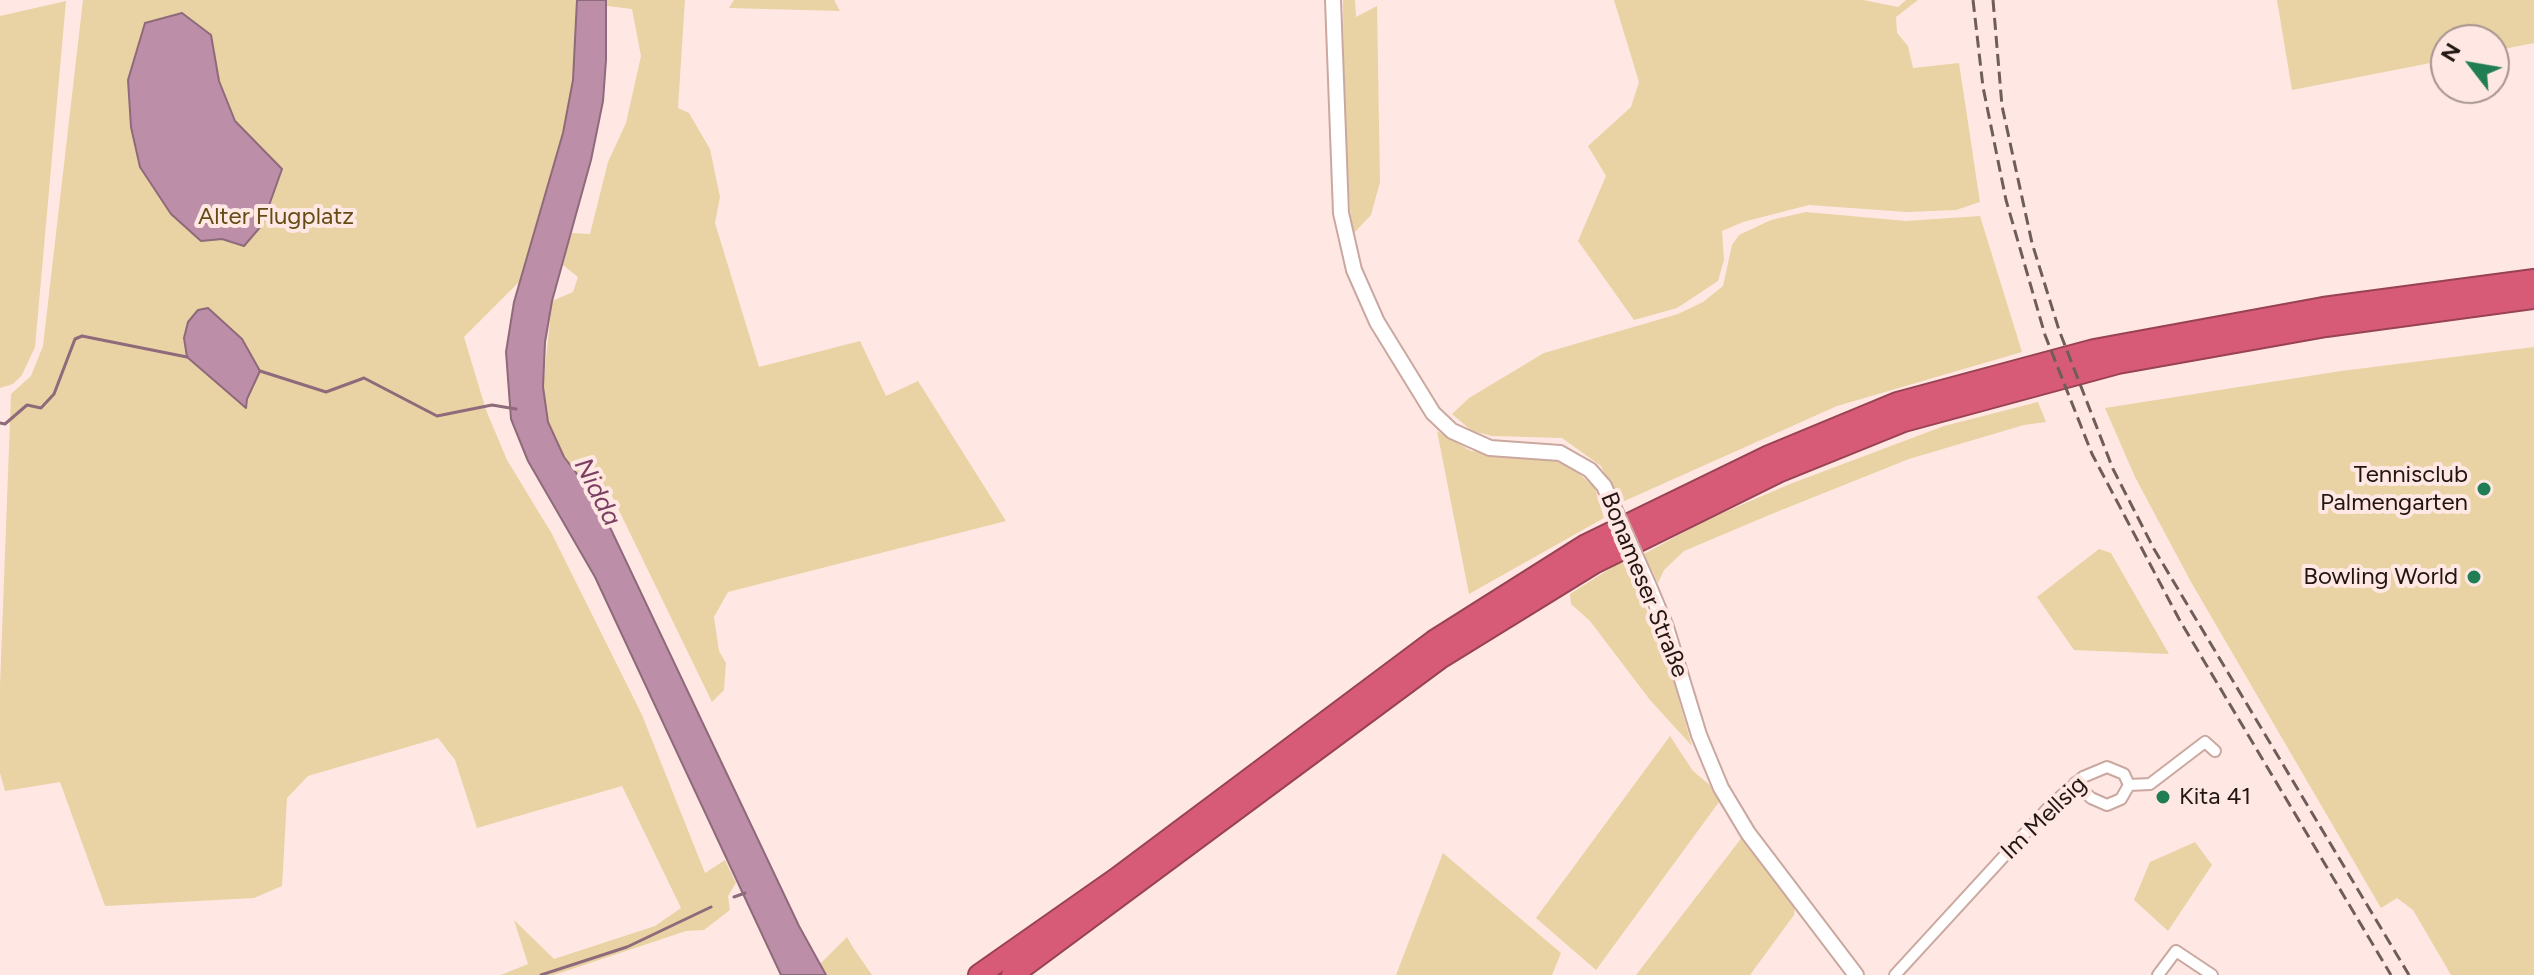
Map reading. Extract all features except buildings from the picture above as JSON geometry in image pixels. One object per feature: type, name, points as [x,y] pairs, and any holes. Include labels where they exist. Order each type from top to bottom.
[{"type":"highway","points":[[979,975],[1116,879],[1323,721],[1445,633],[1597,539],[1769,456],[1897,403],[2094,350],[2323,308],[2534,280]]},
{"type":"highway","points":[[1012,975],[1440,658],[1594,563],[1778,472],[1904,421],[2118,363],[2326,326],[2534,298]]},
{"type":"street","name":"Bonameser Straße","points":[[1333,0],[1341,213],[1354,270],[1377,322],[1422,396],[1446,427],[1471,442],[1490,448],[1560,453],[1590,470],[1604,486],[1666,627],[1699,735],[1721,788],[1748,833],[1856,975]]},
{"type":"street","points":[[2075,783],[2091,798],[2107,805],[2121,799],[2129,785],[2150,784],[2205,742],[2215,751]]},
{"type":"street","name":"Im Mellsig","points":[[1895,975],[2041,815],[2075,783],[2107,767],[2124,774],[2129,785]]},
{"type":"street","points":[[2158,975],[2176,951],[2212,975]]},
{"type":"green space","name":"Alter Flugplatz","points":[[83,0],[577,0],[573,80],[563,133],[520,281],[464,337],[486,410],[507,460],[552,534],[642,715],[705,873],[725,860],[736,883],[728,896],[730,910],[704,930],[686,931],[554,975],[501,975],[528,964],[514,920],[554,959],[655,926],[681,908],[622,786],[477,828],[455,760],[438,738],[308,776],[287,798],[282,886],[254,898],[105,906],[60,782],[5,791],[0,773],[0,686],[11,394],[31,376],[43,346]]},
{"type":"green space","points":[[606,0],[685,0],[678,108],[689,113],[710,149],[720,197],[715,223],[759,367],[860,341],[886,396],[918,381],[1006,521],[728,592],[714,617],[719,651],[726,663],[724,690],[712,702],[610,492],[597,500],[564,457],[548,422],[543,387],[552,301],[573,292],[578,277],[563,265],[567,250],[572,233],[590,234],[608,162],[626,123],[641,56],[632,9],[607,6]]},
{"type":"green space","points":[[734,0],[834,0],[840,11],[729,8]]},
{"type":"green space","points":[[1343,0],[1355,0],[1356,17],[1377,6],[1380,182],[1371,215],[1352,235],[1344,119]]},
{"type":"green space","points":[[1614,0],[1863,0],[1898,7],[1906,0],[1918,0],[1896,17],[1897,33],[1908,46],[1913,68],[1959,63],[1980,202],[1956,210],[1907,212],[1809,205],[1743,222],[1722,231],[1724,260],[1718,281],[1677,308],[1634,320],[1578,241],[1606,176],[1588,146],[1631,107],[1639,82]]},
{"type":"green space","points":[[2277,0],[2534,0],[2534,43],[2510,48],[2510,24],[2430,24],[2430,63],[2292,90]]},
{"type":"green space","points":[[66,1],[35,347],[22,375],[13,384],[0,388],[0,16]]},
{"type":"green space","points":[[1806,212],[1906,221],[1980,216],[2022,352],[1837,406],[1620,503],[1601,466],[1562,438],[1492,436],[1472,431],[1452,414],[1469,398],[1544,353],[1678,314],[1703,302],[1723,286],[1732,245],[1739,235],[1771,220]]},
{"type":"green space","points":[[2534,347],[2534,975],[2451,975],[2413,910],[2397,898],[2381,908],[2191,582],[2135,477],[2105,408],[2341,371]]},
{"type":"green space","points":[[2038,402],[2046,422],[2024,425],[1909,459],[1774,513],[1684,551],[1664,570],[1658,583],[1644,554],[1706,520],[1790,484],[1944,426]]},
{"type":"green space","points":[[1437,431],[1471,451],[1554,459],[1571,467],[1595,488],[1604,518],[1469,594]]},
{"type":"green space","points":[[2099,549],[2111,553],[2169,654],[2074,650],[2037,597]]},
{"type":"green space","points":[[1622,561],[1661,639],[1692,746],[1650,700],[1590,621],[1571,604],[1570,594]]},
{"type":"green space","points":[[1670,736],[1693,771],[1711,786],[1719,802],[1596,970],[1536,918]]},
{"type":"green space","points":[[1743,836],[1795,903],[1794,915],[1750,975],[1636,975]]},
{"type":"green space","points":[[2195,842],[2212,865],[2168,931],[2134,900],[2150,862]]},
{"type":"green space","points":[[1443,853],[1561,953],[1552,975],[1396,975]]},
{"type":"green space","points":[[847,937],[872,975],[826,975],[820,964]]},
{"type":"shaded area","points":[[577,0],[606,0],[606,60],[603,101],[591,160],[552,301],[545,342],[543,387],[548,422],[564,457],[597,500],[799,926],[826,975],[781,975],[595,577],[528,461],[511,419],[506,352],[514,302],[563,133],[573,80]]},
{"type":"shaded area","points":[[182,13],[211,35],[219,81],[235,121],[282,169],[262,225],[244,246],[222,239],[201,241],[171,214],[140,167],[131,127],[128,80],[145,23]]},
{"type":"shaded area","points":[[208,308],[242,339],[260,371],[246,408],[187,357],[184,338],[188,322],[198,310]]},
{"type":"waterway","points":[[0,423],[5,424],[27,405],[41,408],[54,394],[75,339],[82,336],[187,357]]},
{"type":"waterway","points":[[260,371],[326,392],[364,378],[437,416],[492,405],[516,409]]},
{"type":"waterway","points":[[734,897],[745,893]]},
{"type":"waterway","points":[[541,975],[627,947],[711,907]]},
{"type":"railway","points":[[1973,0],[1983,87],[2006,200],[2045,335],[2092,454],[2179,619],[2391,975]]},
{"type":"railway","points":[[1993,0],[2002,106],[2032,243],[2059,330],[2113,469],[2154,549],[2409,975]]},
{"type":"place","name":"Tennisclub Palmengarten","points":[[2484,489]]},
{"type":"place","name":"Bowling World","points":[[2474,577]]},
{"type":"place","name":"Kita 41","points":[[2163,797]]},
{"type":"water label","name":"Nidda","points":[[597,492]]}]
